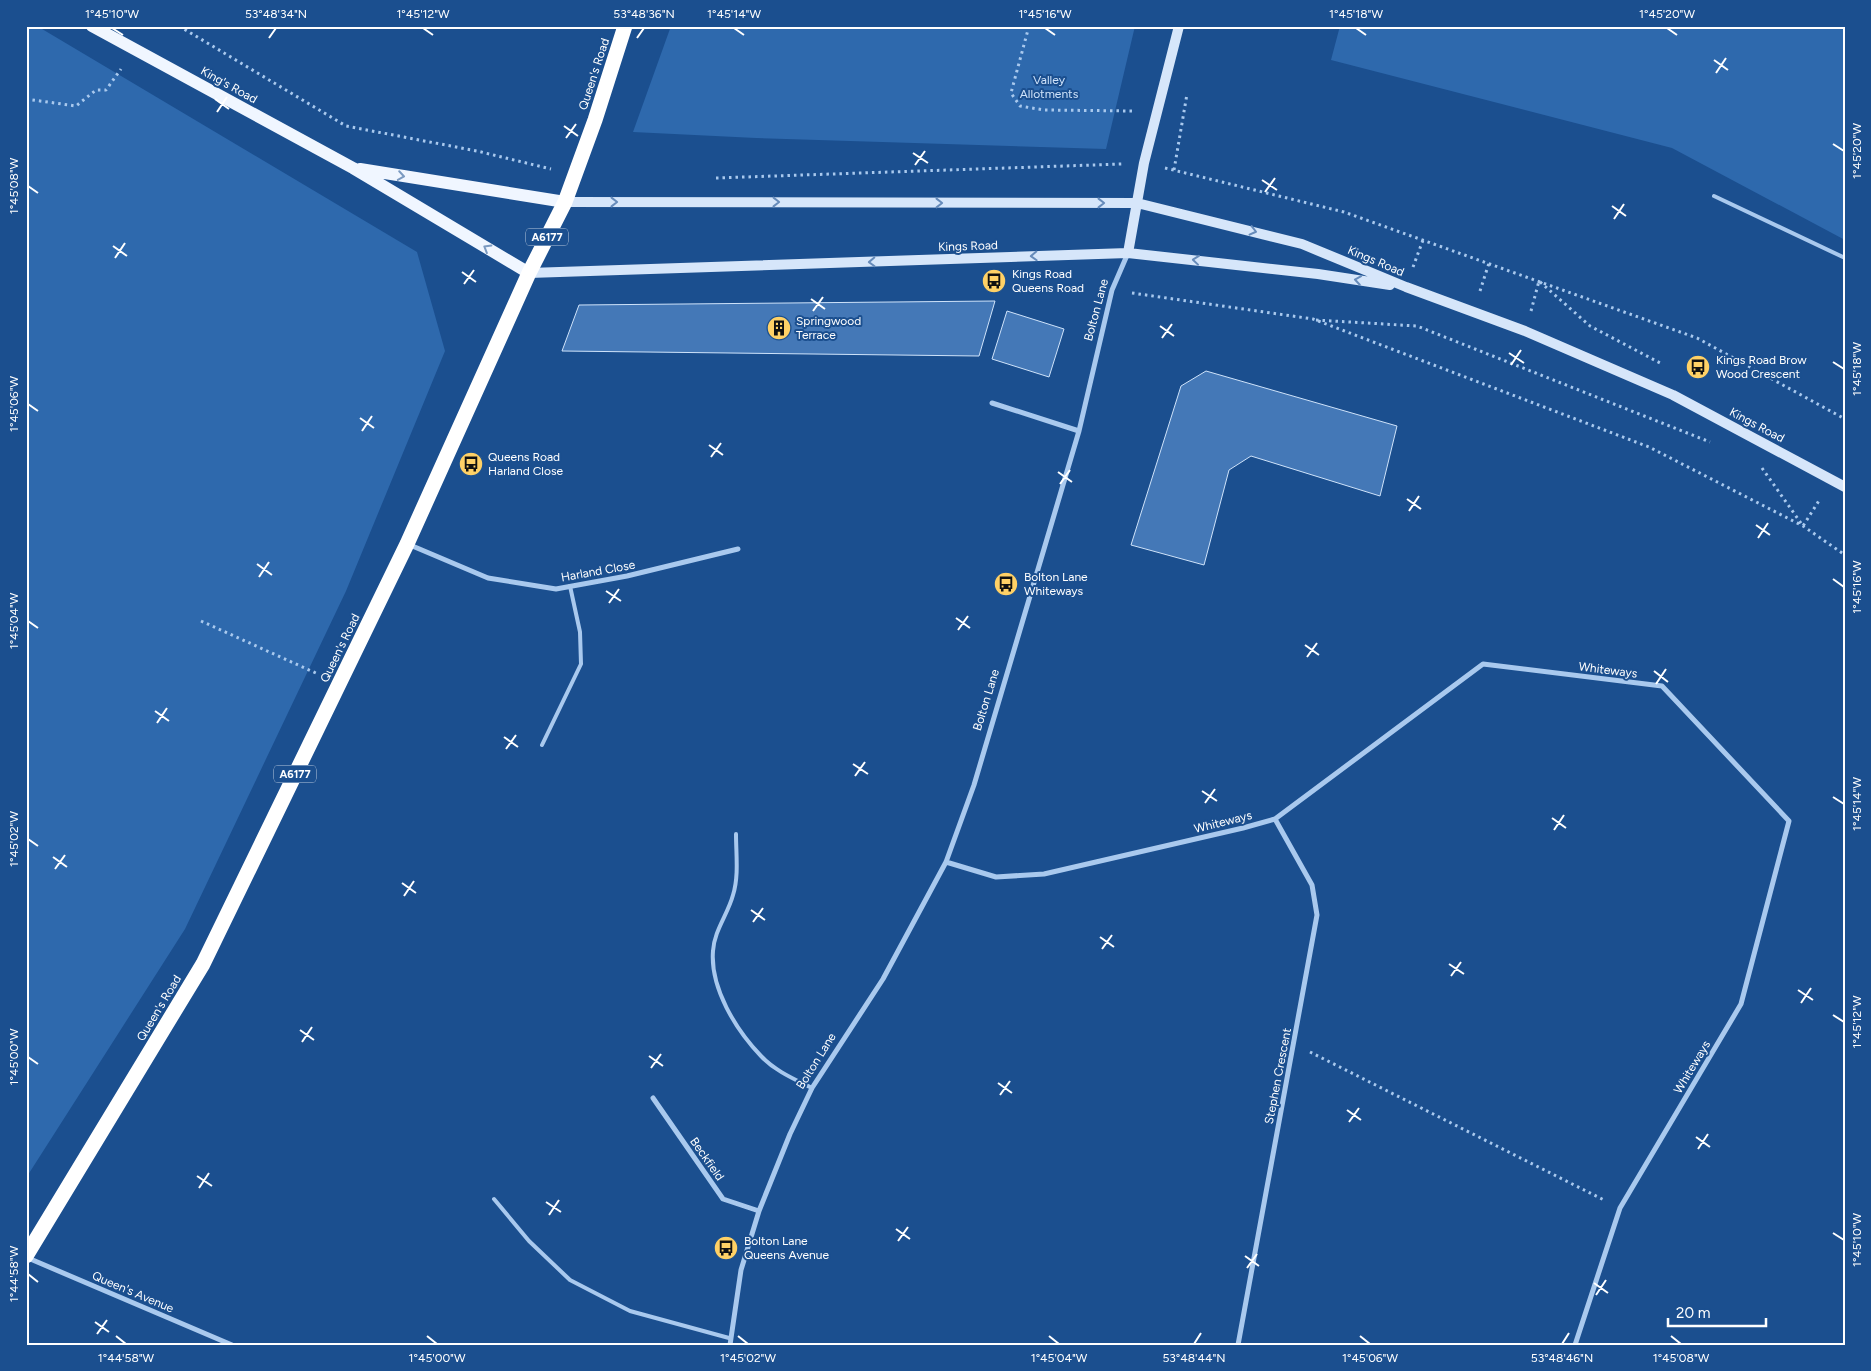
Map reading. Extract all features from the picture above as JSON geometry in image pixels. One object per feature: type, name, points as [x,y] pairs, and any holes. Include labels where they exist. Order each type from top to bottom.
[{"type":"highway","name":"Queen's Road","points":[[26,1257],[203,964],[407,544],[529,273],[565,202],[625,26]]},
{"type":"main road","name":"King's Road","points":[[92,26],[353,168],[529,273]]},
{"type":"main road","name":"King's Road","points":[[353,168],[565,202]]},
{"type":"street","name":"Bolton Lane","points":[[730,1345],[729,1338],[741,1270],[759,1211],[790,1134],[812,1088],[883,980],[946,862],[974,785],[1079,431],[1112,290],[1128,253],[1144,163],[1179,26]]},
{"type":"street","name":"Kings Road","points":[[565,202],[1137,203],[1302,244],[1406,287],[1525,331],[1673,395],[1845,487]]},
{"type":"street","name":"Kings Road","points":[[529,273],[1128,253],[1318,274],[1406,287]]},
{"type":"street","points":[[992,404],[1079,431]]},
{"type":"street","name":"Harland Close","points":[[407,544],[488,578],[556,589],[627,576],[738,549]]},
{"type":"street","name":"Whiteways","points":[[946,862],[996,877],[1044,874],[1275,819],[1483,664],[1662,686],[1789,821],[1742,1004],[1620,1208],[1575,1345]]},
{"type":"street","name":"Stephen Crescent","points":[[1238,1345],[1317,915],[1312,885],[1275,819]]},
{"type":"street","name":"Beckfield","points":[[653,1098],[723,1199],[759,1211]]},
{"type":"street","name":"Queen's Avenue","points":[[26,1257],[232,1345]]},
{"type":"lane","points":[[1714,196],[1845,258]]},
{"type":"lane","points":[[542,745],[580,664],[580,632],[570,586]]},
{"type":"lane","points":[[736,834],[734,893],[715,938],[712,951],[714,976],[719,993],[737,1024],[761,1056],[786,1075],[812,1088]]},
{"type":"lane","points":[[494,1199],[529,1241],[570,1280],[630,1311],[729,1338]]},
{"type":"path","points":[[179,26],[346,126],[477,151],[575,175]]},
{"type":"path","points":[[1029,26],[1012,93],[1020,106],[1044,110],[1157,111]]},
{"type":"path","points":[[26,99],[76,106],[96,90],[106,90],[134,49]]},
{"type":"path","points":[[1188,89],[1174,170],[1344,212],[1539,280],[1696,338],[1845,419]]},
{"type":"path","points":[[712,178],[1144,163]]},
{"type":"path","points":[[1406,287],[1423,240]]},
{"type":"path","points":[[1474,313],[1489,263]]},
{"type":"path","points":[[1525,331],[1539,280]]},
{"type":"path","points":[[1112,290],[1313,320],[1417,326],[1711,442]]},
{"type":"path","points":[[1313,320],[1649,447],[1803,526],[1845,556]]},
{"type":"path","points":[[1756,461],[1803,526]]},
{"type":"path","points":[[1803,526],[1832,479]]},
{"type":"path","points":[[201,621],[339,684]]},
{"type":"path","points":[[1294,1044],[1620,1208]]},
{"type":"green space","points":[[26,26],[37,26],[417,252],[445,351],[346,591],[185,929],[26,1178]]},
{"type":"green space","name":"Valley Allotments","points":[[671,26],[1135,26],[1106,149],[756,138],[633,132]]},
{"type":"green space","points":[[1340,26],[1845,26],[1845,240],[1672,148],[1331,60]]},
{"type":"building","name":"Springwood Terrace","points":[[995,301],[979,356],[562,351],[579,305]]},
{"type":"building","points":[[1007,311],[1064,329],[1049,377],[992,359]]},
{"type":"building","points":[[1206,371],[1397,426],[1380,496],[1251,456],[1229,470],[1204,565],[1131,545],[1181,386]]},
{"type":"place","name":"Kings Road Queens Road","points":[[994,281]]},
{"type":"place","name":"Springwood Terrace","points":[[779,328]]},
{"type":"place","name":"Kings Road Brow Wood Crescent","points":[[1698,367]]},
{"type":"place","name":"Queens Road Harland Close","points":[[471,464]]},
{"type":"place","name":"Bolton Lane Whiteways","points":[[1006,584]]},
{"type":"place","name":"Bolton Lane Queens Avenue","points":[[726,1248]]}]
